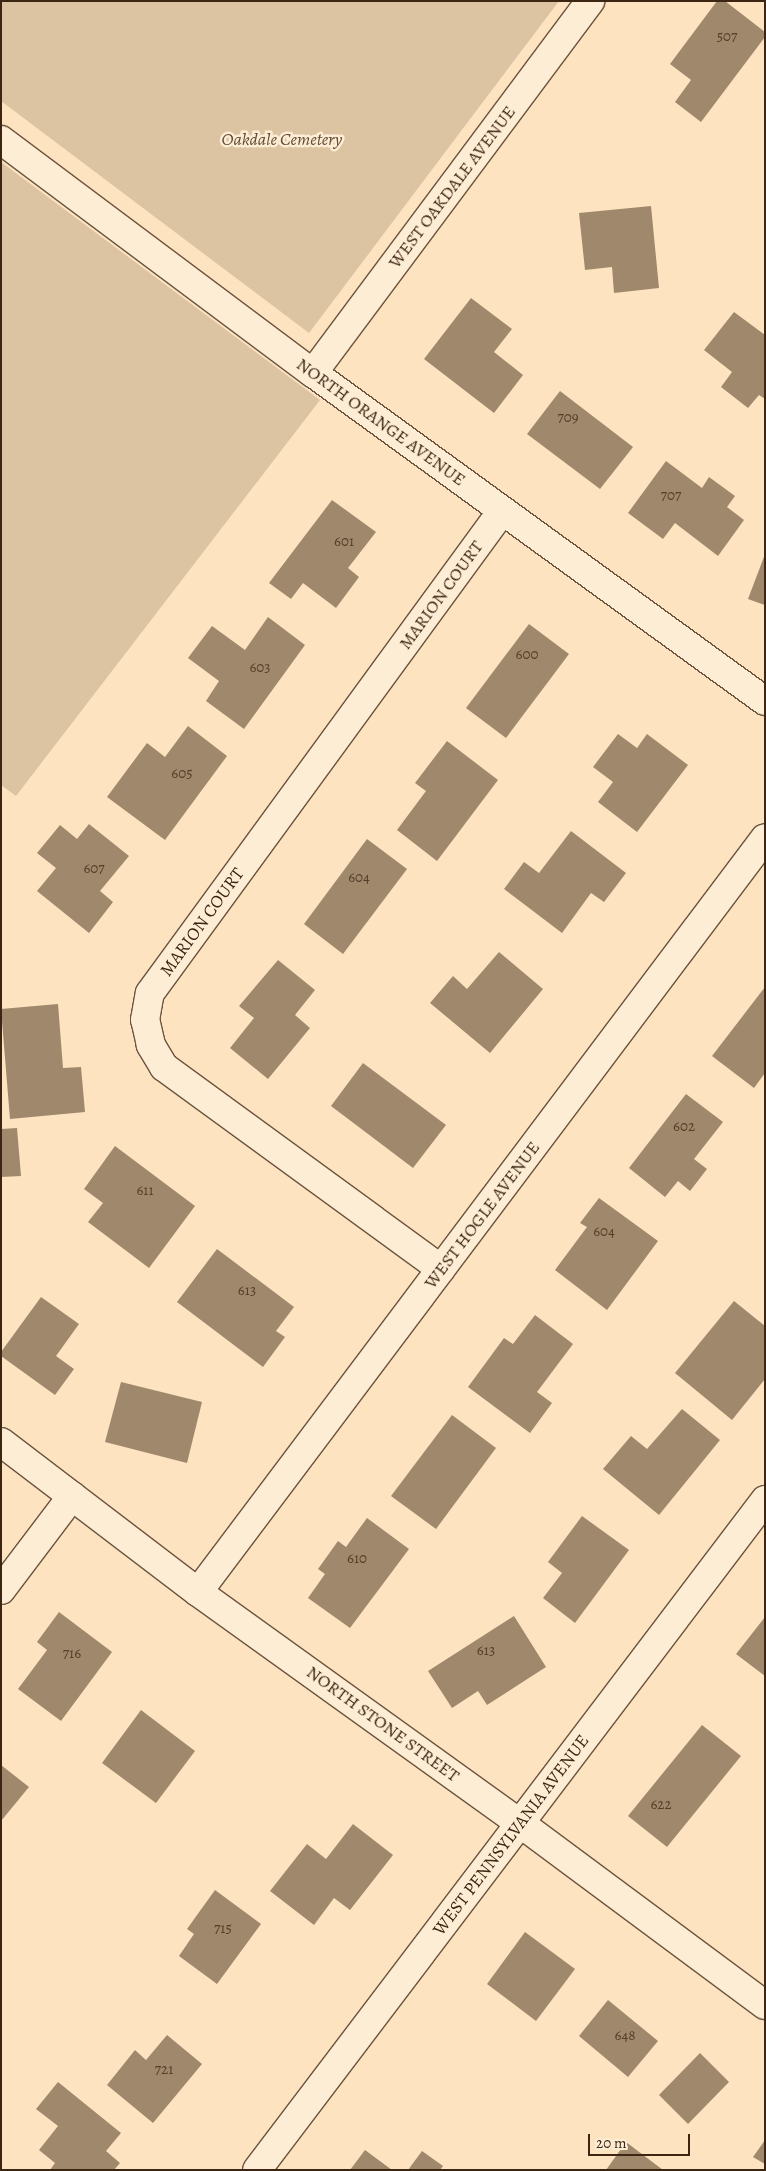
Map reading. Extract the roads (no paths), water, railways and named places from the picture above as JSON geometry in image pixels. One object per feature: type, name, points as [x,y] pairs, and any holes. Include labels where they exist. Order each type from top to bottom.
[{"type":"street","name":"WEST OAKDALE AVENUE","points":[[313,373],[590,1]]},
{"type":"street","name":"NORTH ORANGE AVENUE","points":[[1,140],[313,373],[765,701]]},
{"type":"street","name":"MARION COURT","points":[[441,1270],[164,1067],[152,1045],[145,1020],[150,993],[502,511]]},
{"type":"street","name":"WEST HOGLE AVENUE","points":[[198,1592],[765,838]]},
{"type":"street","name":"NORTH STONE STREET","points":[[1,1442],[198,1592],[520,1823],[765,2005]]},
{"type":"street","points":[[1,1590],[72,1496]]},
{"type":"street","name":"WEST PENNSYLVANIA AVENUE","points":[[258,2170],[765,1500]]},
{"type":"park label","name":"Oakdale Cemetery","points":[[282,139]]}]
